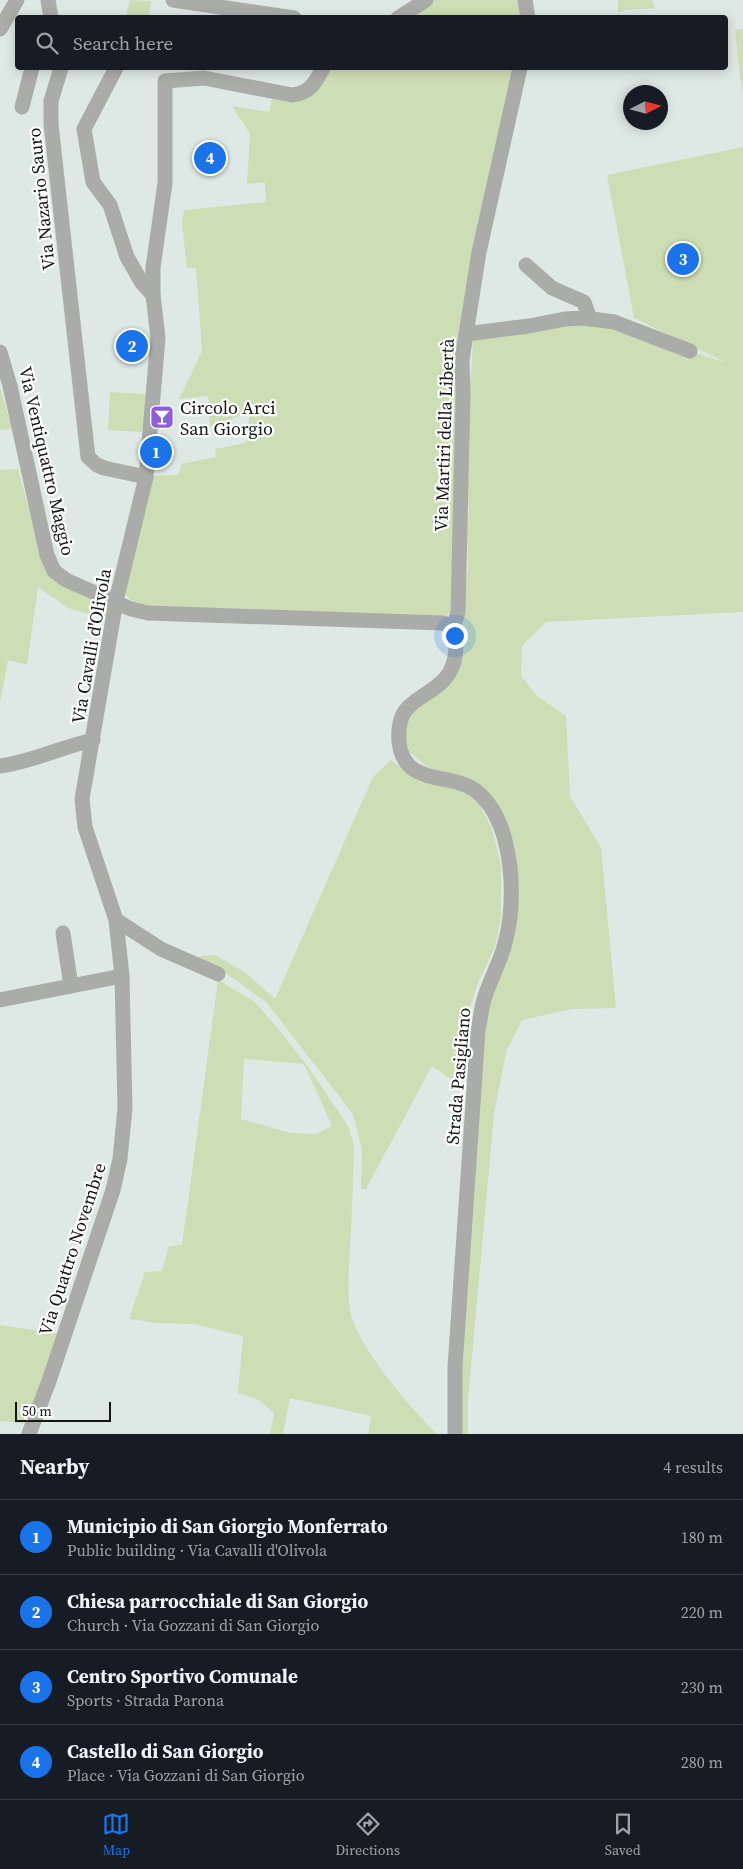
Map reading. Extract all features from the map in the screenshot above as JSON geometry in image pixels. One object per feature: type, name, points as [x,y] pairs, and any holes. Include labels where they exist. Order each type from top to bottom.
[{"type":"street","points":[[0,29],[17,0]]},
{"type":"street","points":[[48,0],[52,15]]},
{"type":"street","points":[[173,0],[274,15]]},
{"type":"street","points":[[403,15],[426,0]]},
{"type":"street","points":[[526,0],[528,15]]},
{"type":"street","points":[[22,107],[31,70]]},
{"type":"street","name":"Via Nazario Sauro","points":[[60,70],[51,101],[51,124],[88,457],[104,468],[146,476]]},
{"type":"street","points":[[115,70],[84,129],[93,182],[110,205],[127,257],[142,282],[153,295]]},
{"type":"street","name":"Via Cavalli d'Olivola","points":[[116,920],[85,827],[82,799],[116,601],[146,476],[158,338],[153,295],[153,268],[165,183],[165,81],[204,78],[292,95],[301,94],[313,87],[322,70]]},
{"type":"street","name":"Via Martiri della Libertà","points":[[453,628],[458,612],[463,393],[462,360],[479,252],[520,70]]},
{"type":"street","points":[[526,266],[552,288],[584,302],[590,319]]},
{"type":"street","points":[[466,334],[529,326],[565,319],[590,319],[614,322],[690,351]]},
{"type":"street","name":"Via Ventiquattro Maggio","points":[[0,352],[10,386],[47,554],[54,571],[66,580],[116,601]]},
{"type":"street","points":[[116,601],[131,609],[148,613],[443,623],[453,628]]},
{"type":"street","name":"Strada Pasigliano","points":[[453,628],[456,651],[452,667],[443,681],[416,699],[405,710],[399,725],[399,741],[402,755],[411,767],[422,775],[474,789],[487,801],[496,815],[504,836],[510,865],[511,900],[510,922],[505,944],[483,1003],[478,1030],[455,1367],[455,1434]]},
{"type":"street","points":[[0,766],[18,764],[74,744],[93,740]]},
{"type":"street","points":[[116,920],[161,949],[218,974]]},
{"type":"street","name":"Via Quattro Novembre","points":[[29,1434],[95,1245],[113,1190],[120,1159],[124,1108],[122,976],[116,920]]},
{"type":"street","points":[[63,933],[71,986]]},
{"type":"street","points":[[0,1000],[122,976]]},
{"type":"green space","points":[[130,0],[151,1],[149,15],[126,15]]},
{"type":"green space","points":[[434,0],[519,0],[522,15],[409,15]]},
{"type":"green space","points":[[618,0],[652,0],[655,8],[624,10],[618,13]]},
{"type":"green space","points":[[743,29],[743,92],[735,30]]},
{"type":"green space","points":[[325,70],[513,70],[456,350],[453,603],[448,615],[440,619],[148,608],[135,604],[122,591],[151,476],[178,475],[182,464],[216,457],[215,449],[246,443],[250,412],[210,427],[208,396],[179,399],[202,351],[196,268],[187,268],[182,223],[184,210],[266,202],[265,182],[247,184],[250,134],[232,106],[269,112],[273,94],[291,98]]},
{"type":"green space","points":[[743,147],[743,612],[546,622],[522,646],[521,676],[537,696],[566,716],[570,796],[601,848],[616,1008],[572,1009],[522,1020],[506,1052],[494,1114],[468,1400],[468,1434],[460,1434],[461,1368],[483,1031],[489,995],[506,955],[512,849],[465,778],[427,767],[409,751],[404,728],[413,712],[453,679],[461,585],[468,572],[467,526],[469,509],[465,482],[473,338],[584,318],[727,363],[634,318],[607,175]]},
{"type":"green space","points":[[0,387],[12,429],[0,430]]},
{"type":"green space","points":[[110,392],[148,394],[142,432],[108,430]]},
{"type":"green space","points":[[18,469],[45,568],[112,607],[108,620],[68,608],[38,587],[27,665],[8,660],[0,703],[0,470]]},
{"type":"green space","points":[[391,760],[419,781],[460,788],[478,802],[492,828],[501,866],[501,917],[495,947],[477,985],[469,1011],[462,1087],[432,1066],[366,1189],[361,1189],[362,1150],[353,1114],[267,1003],[220,969],[192,957],[215,955],[246,973],[275,999],[373,777]]},
{"type":"green space","points":[[218,980],[255,1002],[312,1072],[348,1126],[354,1145],[348,1280],[350,1310],[354,1324],[362,1341],[386,1376],[413,1409],[437,1434],[368,1434],[371,1416],[290,1398],[283,1434],[270,1434],[274,1413],[259,1400],[238,1393],[243,1336],[194,1324],[157,1323],[129,1319],[145,1272],[162,1271],[169,1246],[182,1245]],"holes":[[[244,1059],[304,1064],[332,1126],[316,1134],[291,1133],[241,1119]]]},
{"type":"green space","points":[[0,1325],[60,1334],[29,1424],[0,1421]]},
{"type":"place","name":"Castello di San Giorgio","points":[[210,158]]},
{"type":"place","name":"Centro Sportivo Comunale","points":[[683,259]]},
{"type":"place","name":"Chiesa parrocchiale di San Giorgio","points":[[132,346]]},
{"type":"place","name":"Circolo Arci San Giorgio","points":[[162,417]]},
{"type":"place","name":"Municipio di San Giorgio Monferrato","points":[[156,452]]}]
